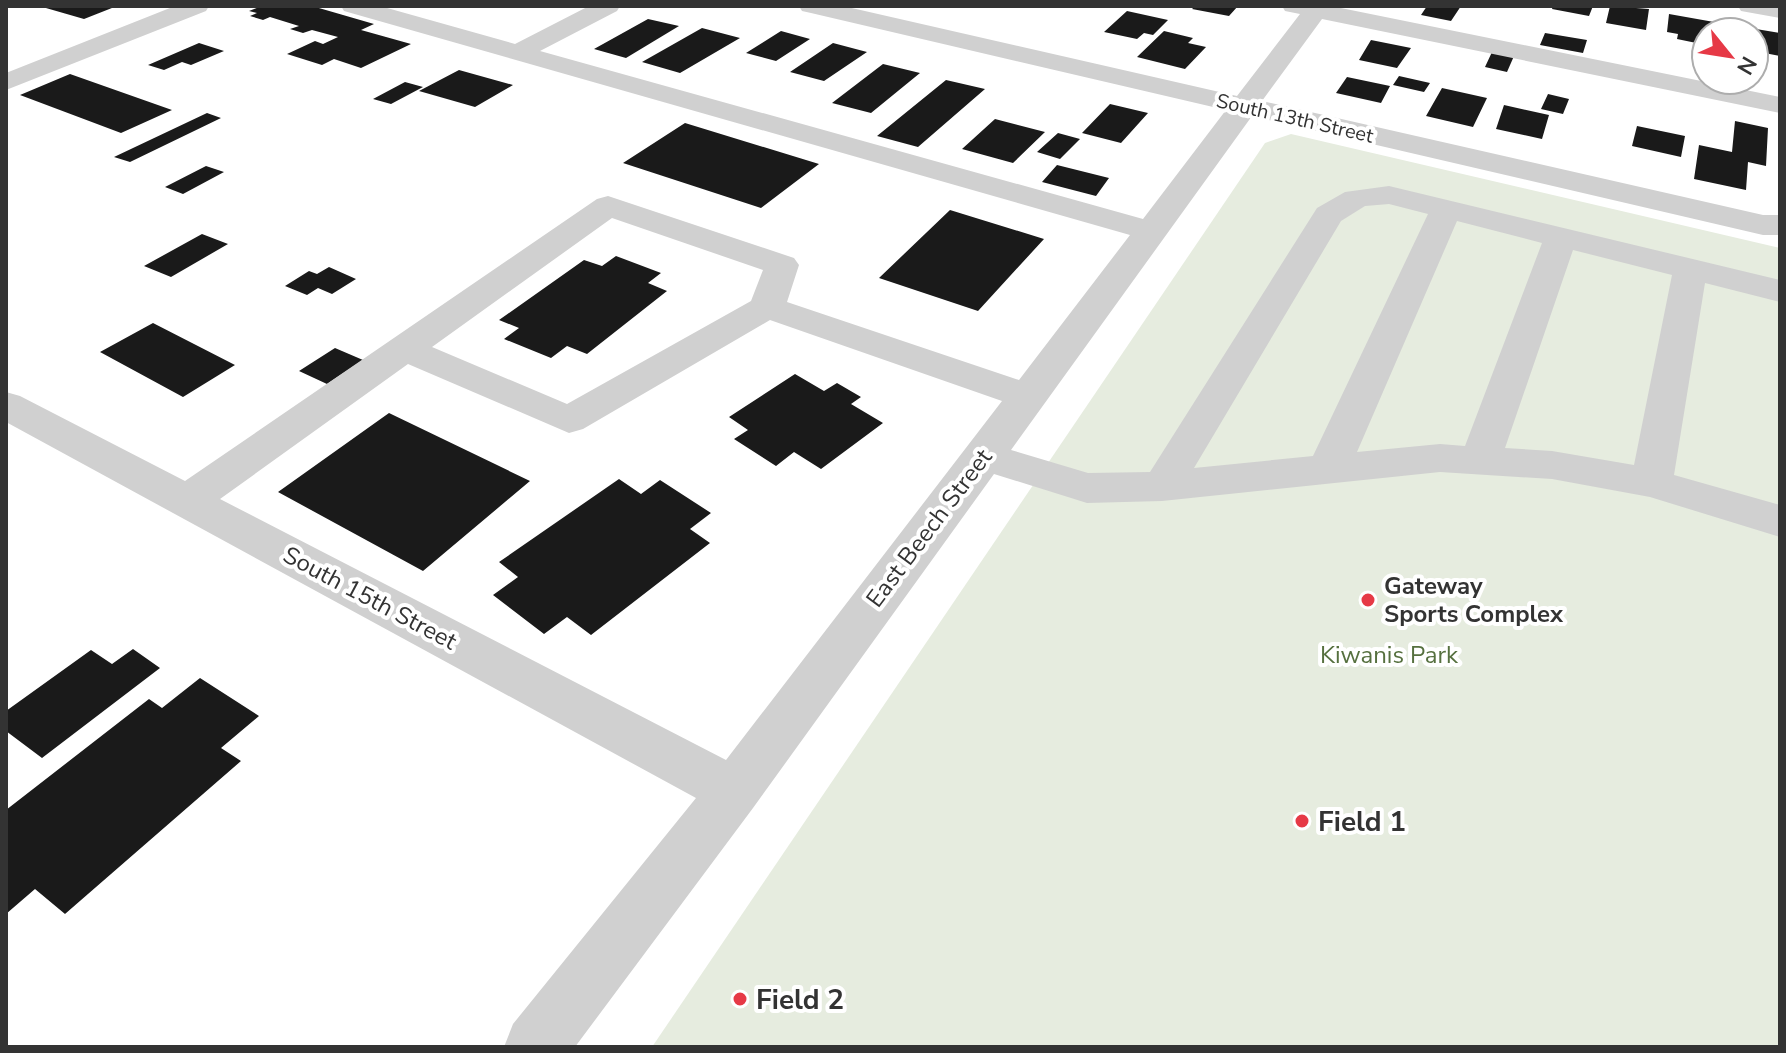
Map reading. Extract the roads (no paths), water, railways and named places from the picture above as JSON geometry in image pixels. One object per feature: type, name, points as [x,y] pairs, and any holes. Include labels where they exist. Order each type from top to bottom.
[{"type":"street","points":[[6,82],[197,6]]},
{"type":"street","points":[[353,6],[1151,231]]},
{"type":"street","points":[[518,52],[608,6]]},
{"type":"street","name":"South 13th Street","points":[[811,6],[1763,225],[1780,225]]},
{"type":"street","points":[[1750,6],[1780,11]]},
{"type":"street","points":[[1309,7],[1780,105]]},
{"type":"street","name":"East Beech Street","points":[[536,1047],[734,791],[1244,106],[1309,7]]},
{"type":"street","points":[[1162,486],[1328,215],[1344,200],[1389,195],[1780,291]]},
{"type":"street","points":[[187,501],[608,206],[782,265],[767,307],[569,420],[405,349]]},
{"type":"street","points":[[1328,470],[1446,209]]},
{"type":"street","points":[[1480,461],[1561,237]]},
{"type":"street","points":[[1652,483],[1690,269]]},
{"type":"street","points":[[767,307],[1028,396]]},
{"type":"street","name":"South 15th Street","points":[[6,405],[734,791]]},
{"type":"street","points":[[983,456],[1087,488],[1162,486],[1440,458],[1552,465],[1652,483],[1780,521]]},
{"type":"place","name":"Gateway Sports Complex","points":[[1368,600]]},
{"type":"place","name":"Field 1","points":[[1302,821]]},
{"type":"place","name":"Field 2","points":[[740,999]]},
{"type":"park label","name":"Kiwanis Park","points":[[1389,655]]}]
